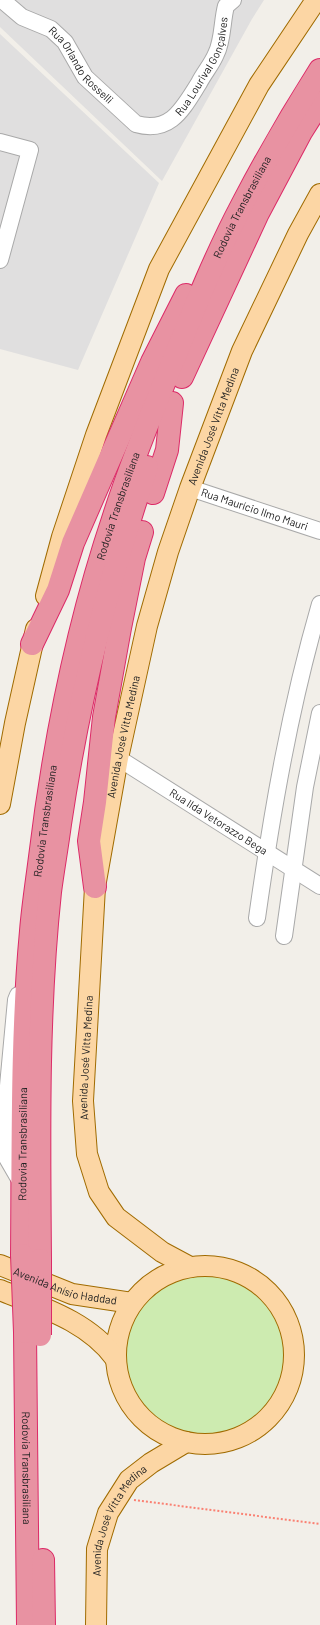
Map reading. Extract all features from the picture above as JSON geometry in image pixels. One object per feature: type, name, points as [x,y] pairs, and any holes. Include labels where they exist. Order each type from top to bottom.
[{"type":"highway","name":"Rodovia Transbrasiliana","points":[[31,1257],[17,1116],[27,978],[31,928],[46,804],[63,710],[78,643],[114,516],[150,416],[203,288],[241,207],[287,123],[320,70]]},
{"type":"highway","name":"Rodovia Transbrasiliana","points":[[28,1625],[32,1334],[31,1257],[17,1116],[42,998],[50,891],[72,750],[90,666],[124,537],[154,448],[190,358],[258,213],[301,132],[320,102]]},
{"type":"highway","points":[[32,644],[58,590],[73,543],[152,362],[260,152],[287,123]]},
{"type":"highway","points":[[95,887],[89,841],[95,802],[104,717],[134,558],[167,450],[172,403]]},
{"type":"highway","name":"Rodovia Transbrasiliana","points":[[32,1334],[44,1625]]},
{"type":"main road","points":[[0,804],[32,644],[62,537],[94,442],[159,269],[259,85],[316,0]]},
{"type":"main road","name":"Avenida José Vitta Medina","points":[[190,1267],[162,1252],[116,1217],[99,1192],[87,1154],[83,1101],[95,887],[118,758],[149,619],[168,552],[190,488],[242,351],[298,234],[320,194]]},
{"type":"main road","name":"Avenida Anísio Haddad","points":[[0,1265],[72,1294],[132,1303]]},
{"type":"main road","points":[[218,1266],[246,1275],[269,1292],[285,1315],[293,1342],[293,1370],[283,1397],[266,1420],[242,1436],[215,1444],[186,1442],[158,1432],[136,1413],[121,1387],[115,1358],[118,1332],[122,1320],[132,1303],[148,1286],[168,1274],[190,1267],[218,1266]]},
{"type":"main road","points":[[0,1290],[69,1319],[93,1335],[107,1347],[115,1358]]},
{"type":"main road","name":"Avenida José Vitta Medina","points":[[96,1625],[97,1549],[108,1513],[129,1480],[151,1463],[186,1442]]},
{"type":"street","name":"Rua Orlando Rosselli","points":[[2,0],[22,17],[51,29],[65,42],[85,77],[136,124],[146,127],[160,126]]},
{"type":"street","name":"Rua Lourival Gonçalves","points":[[160,126],[173,119],[183,108],[217,53],[225,2]]},
{"type":"street","points":[[0,142],[30,150],[5,225],[0,260]]},
{"type":"street","name":"Rua Maurício Ilmo Mauri","points":[[190,488],[320,531]]},
{"type":"street","points":[[257,918],[275,794],[289,724],[320,604]]},
{"type":"street","points":[[284,936],[305,787],[320,713]]},
{"type":"street","name":"Rua Ilda Vetorazzo Bega","points":[[118,758],[320,886]]},
{"type":"path","points":[[117,1497],[320,1524]]},
{"type":"shaded area","points":[[0,0],[264,0],[162,181],[0,27]]},
{"type":"shaded area","points":[[0,34],[159,183],[78,370],[0,349]]},
{"type":"green space","points":[[205,1276],[235,1282],[256,1294],[267,1305],[279,1326],[285,1356],[279,1386],[267,1407],[256,1418],[235,1430],[205,1436],[175,1430],[154,1418],[143,1407],[131,1386],[125,1356],[131,1326],[143,1305],[154,1294],[175,1282]]}]
